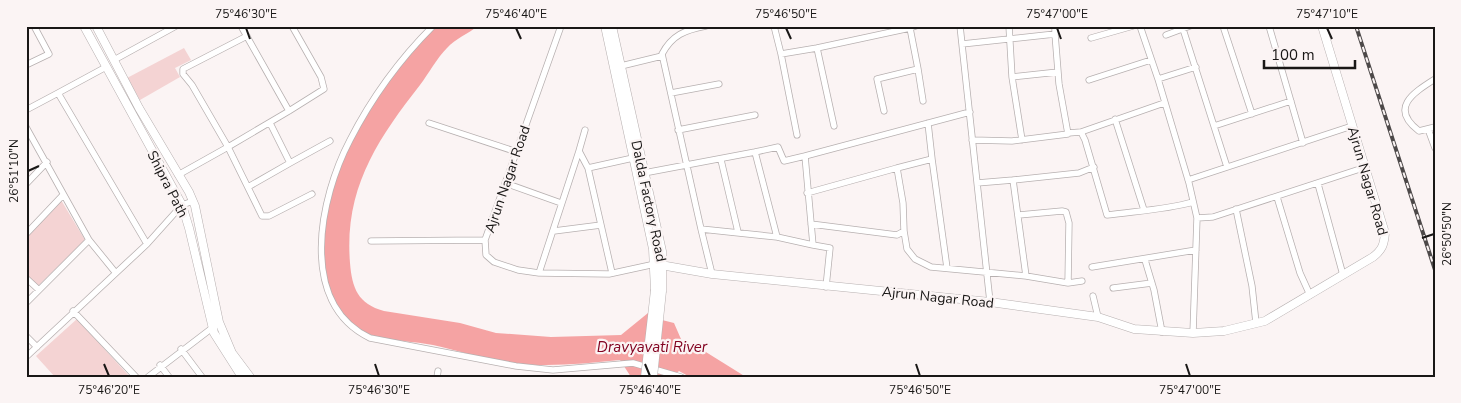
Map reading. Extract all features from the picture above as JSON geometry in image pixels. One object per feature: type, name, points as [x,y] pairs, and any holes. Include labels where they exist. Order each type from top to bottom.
[{"type":"street","points":[[26,65],[49,54],[34,26]]},
{"type":"street","name":"Shipra Path","points":[[84,26],[182,205],[212,328],[220,345],[242,377]]},
{"type":"street","name":"Shipra Path","points":[[96,26],[193,201],[209,264],[219,322],[229,347],[250,377]]},
{"type":"street","points":[[114,60],[176,26]]},
{"type":"street","points":[[242,26],[288,111]]},
{"type":"street","points":[[178,175],[270,123],[324,89],[321,77],[292,26]]},
{"type":"street","points":[[434,26],[421,39],[369,107],[349,141],[327,198],[322,236],[322,270],[328,293],[341,316],[356,332],[370,338],[499,363],[553,370],[633,363],[682,377]]},
{"type":"street","name":"Ajrun Nagar Road","points":[[561,26],[486,240],[486,255],[494,262],[518,270],[539,274],[612,273],[659,265],[712,274],[826,287],[990,302],[1098,317],[1134,329],[1193,333],[1224,332],[1280,314],[1373,257],[1380,251],[1384,243],[1385,233],[1322,26]]},
{"type":"street","name":"Dalda Factory Road","points":[[611,26],[662,251],[659,265],[653,377]]},
{"type":"street","name":"Dalda Factory Road","points":[[611,26],[633,158],[659,265]]},
{"type":"street","points":[[706,26],[686,30],[669,41],[662,56],[700,229],[712,274]]},
{"type":"street","points":[[774,26],[797,135]]},
{"type":"street","points":[[960,26],[990,302]]},
{"type":"street","points":[[1008,26],[1012,77],[1022,140]]},
{"type":"street","points":[[1054,26],[1058,72],[1068,133]]},
{"type":"street","points":[[1091,38],[1133,26]]},
{"type":"street","points":[[1140,26],[1188,180],[1197,218],[1193,333]]},
{"type":"street","points":[[1166,35],[1190,26]]},
{"type":"street","points":[[1223,26],[1252,114]]},
{"type":"street","points":[[1269,26],[1303,143]]},
{"type":"street","points":[[780,54],[818,48],[913,27],[923,101]]},
{"type":"street","points":[[1183,29],[1227,167]]},
{"type":"street","points":[[962,44],[1055,34]]},
{"type":"street","points":[[247,36],[182,71],[228,146],[262,216],[266,217],[312,194]]},
{"type":"street","points":[[818,48],[834,126]]},
{"type":"street","points":[[620,66],[662,56]]},
{"type":"street","points":[[1089,80],[1151,60]]},
{"type":"street","points":[[26,110],[106,67]]},
{"type":"street","points":[[1158,79],[1196,67]]},
{"type":"street","points":[[884,111],[878,80],[918,69]]},
{"type":"street","points":[[1012,77],[1058,72]]},
{"type":"street","points":[[1435,79],[1408,98],[1405,104],[1405,110],[1412,125],[1420,131],[1435,127]]},
{"type":"street","points":[[670,93],[719,84]]},
{"type":"street","points":[[58,93],[147,244]]},
{"type":"street","points":[[1214,126],[1291,101]]},
{"type":"street","points":[[972,140],[1022,140],[1081,132],[1164,102]]},
{"type":"street","points":[[644,173],[686,167],[778,147],[784,161],[970,112]]},
{"type":"street","points":[[678,130],[755,115]]},
{"type":"street","points":[[1116,118],[1144,210]]},
{"type":"street","points":[[270,123],[290,163]]},
{"type":"street","points":[[928,123],[947,268]]},
{"type":"street","points":[[429,124],[517,152]]},
{"type":"street","points":[[1188,180],[1352,126]]},
{"type":"street","points":[[1428,129],[1435,148]]},
{"type":"street","points":[[27,130],[47,162],[89,240],[115,272]]},
{"type":"street","points":[[539,274],[585,130]]},
{"type":"street","points":[[1081,132],[1094,167],[1107,215],[1170,208],[1193,202]]},
{"type":"street","points":[[248,187],[330,141]]},
{"type":"street","points":[[579,151],[588,168],[612,273]]},
{"type":"street","points":[[755,152],[777,238]]},
{"type":"street","points":[[805,156],[813,245]]},
{"type":"street","points":[[588,168],[633,158]]},
{"type":"street","points":[[807,193],[932,159]]},
{"type":"street","points":[[721,160],[738,232]]},
{"type":"street","points":[[26,184],[47,162]]},
{"type":"street","points":[[977,183],[1079,173],[1094,167]]},
{"type":"street","points":[[1197,218],[1213,217],[1366,167]]},
{"type":"street","points":[[897,168],[903,203],[907,249],[915,259],[931,266],[1026,276],[1068,283],[1082,282]]},
{"type":"street","points":[[1013,180],[1026,276]]},
{"type":"street","points":[[505,183],[561,202]]},
{"type":"street","points":[[1318,184],[1343,275]]},
{"type":"street","points":[[26,234],[63,194]]},
{"type":"street","points":[[1277,197],[1300,272],[1310,295]]},
{"type":"street","points":[[26,357],[147,244],[182,205],[193,201]]},
{"type":"street","points":[[1019,215],[1062,210],[1066,212],[1069,223],[1068,283]]},
{"type":"street","points":[[1236,210],[1252,286],[1256,323]]},
{"type":"street","points":[[811,224],[885,235],[896,235],[904,231]]},
{"type":"street","points":[[554,231],[601,225]]},
{"type":"street","points":[[700,229],[738,232],[830,248],[826,287]]},
{"type":"street","points":[[26,303],[89,240]]},
{"type":"street","points":[[371,241],[486,240]]},
{"type":"street","points":[[1092,267],[1145,260],[1196,250]]},
{"type":"street","points":[[1145,260],[1152,283],[1162,332]]},
{"type":"street","points":[[26,278],[39,290]]},
{"type":"street","points":[[1113,288],[1152,283]]},
{"type":"street","name":"Dalda Factory Road","points":[[645,377],[659,291]]},
{"type":"street","points":[[1093,296],[1098,317]]},
{"type":"street","points":[[74,311],[136,377]]},
{"type":"street","points":[[148,377],[160,365],[219,322]]},
{"type":"street","points":[[26,336],[37,347]]},
{"type":"street","points":[[181,349],[202,377]]},
{"type":"street","points":[[160,365],[169,377]]},
{"type":"shaded area","points":[[184,48],[191,60],[175,68],[180,77],[140,100],[127,78]]},
{"type":"shaded area","points":[[61,200],[85,240],[38,286],[26,274],[26,237]]},
{"type":"shaded area","points":[[77,319],[130,377],[55,377],[36,356]]},
{"type":"water","name":"Dravyavati River","points":[[432,26],[478,26],[454,42],[440,56],[390,126],[377,146],[367,167],[358,189],[352,212],[350,236],[352,280],[362,299],[375,308],[384,311],[460,323],[496,333],[551,337],[621,335],[648,313],[650,317],[674,323],[684,346],[701,349],[746,377],[690,377],[679,371],[672,377],[631,377],[620,360],[547,365],[503,362],[424,343],[374,336],[357,328],[338,308],[327,284],[323,256],[325,225],[340,165],[367,108]]},
{"type":"railway","points":[[1356,26],[1435,270]]}]
